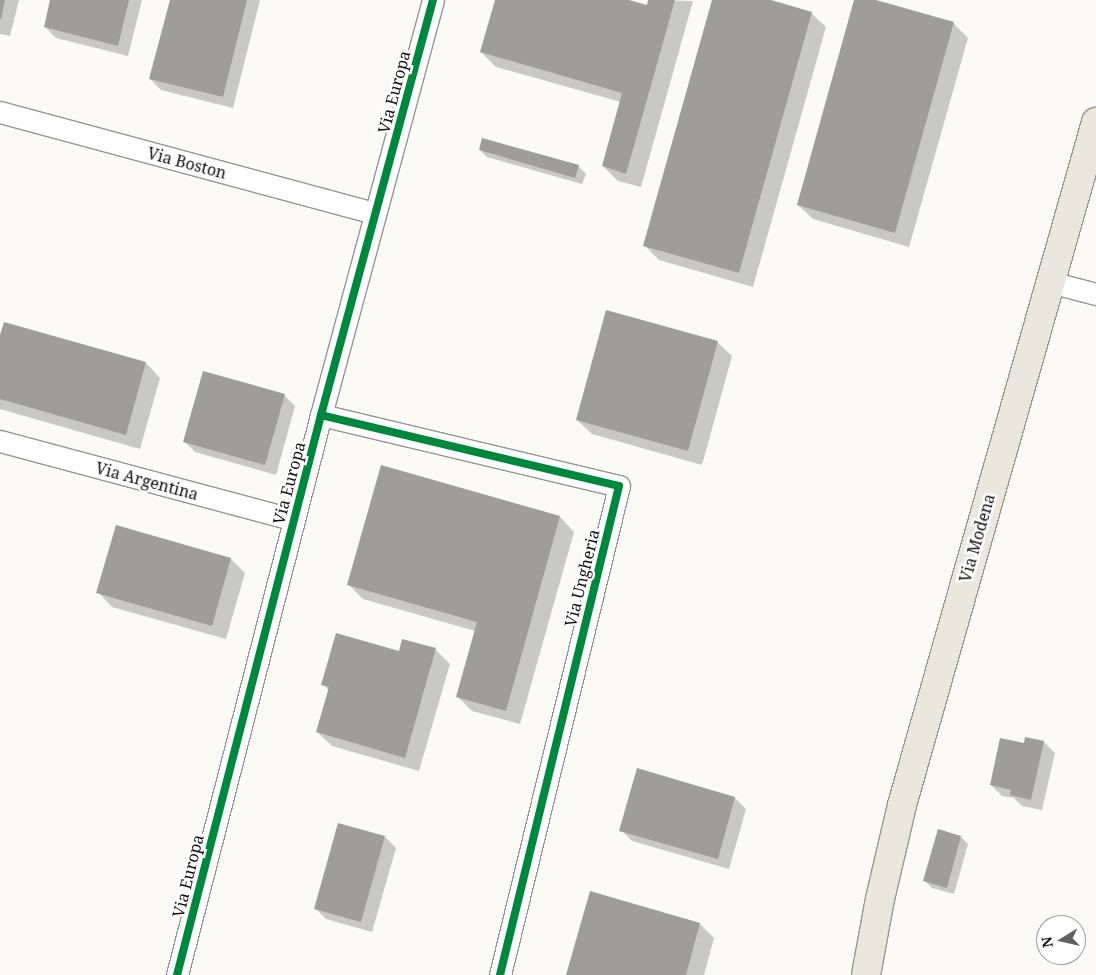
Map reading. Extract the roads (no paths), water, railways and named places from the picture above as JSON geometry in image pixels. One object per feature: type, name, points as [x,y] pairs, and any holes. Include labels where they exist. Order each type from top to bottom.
[{"type":"main road","name":"Via Modena","points":[[870,969],[880,899],[902,805],[1096,122]]},
{"type":"street","name":"Via Europa","points":[[177,975],[294,520],[375,213],[434,0]]},
{"type":"street","name":"Via Boston","points":[[0,112],[375,213]]},
{"type":"street","points":[[1050,282],[1096,294]]},
{"type":"street","name":"Via Ungheria","points":[[322,415],[619,486],[500,975]]},
{"type":"street","name":"Via Argentina","points":[[0,441],[294,520]]}]
